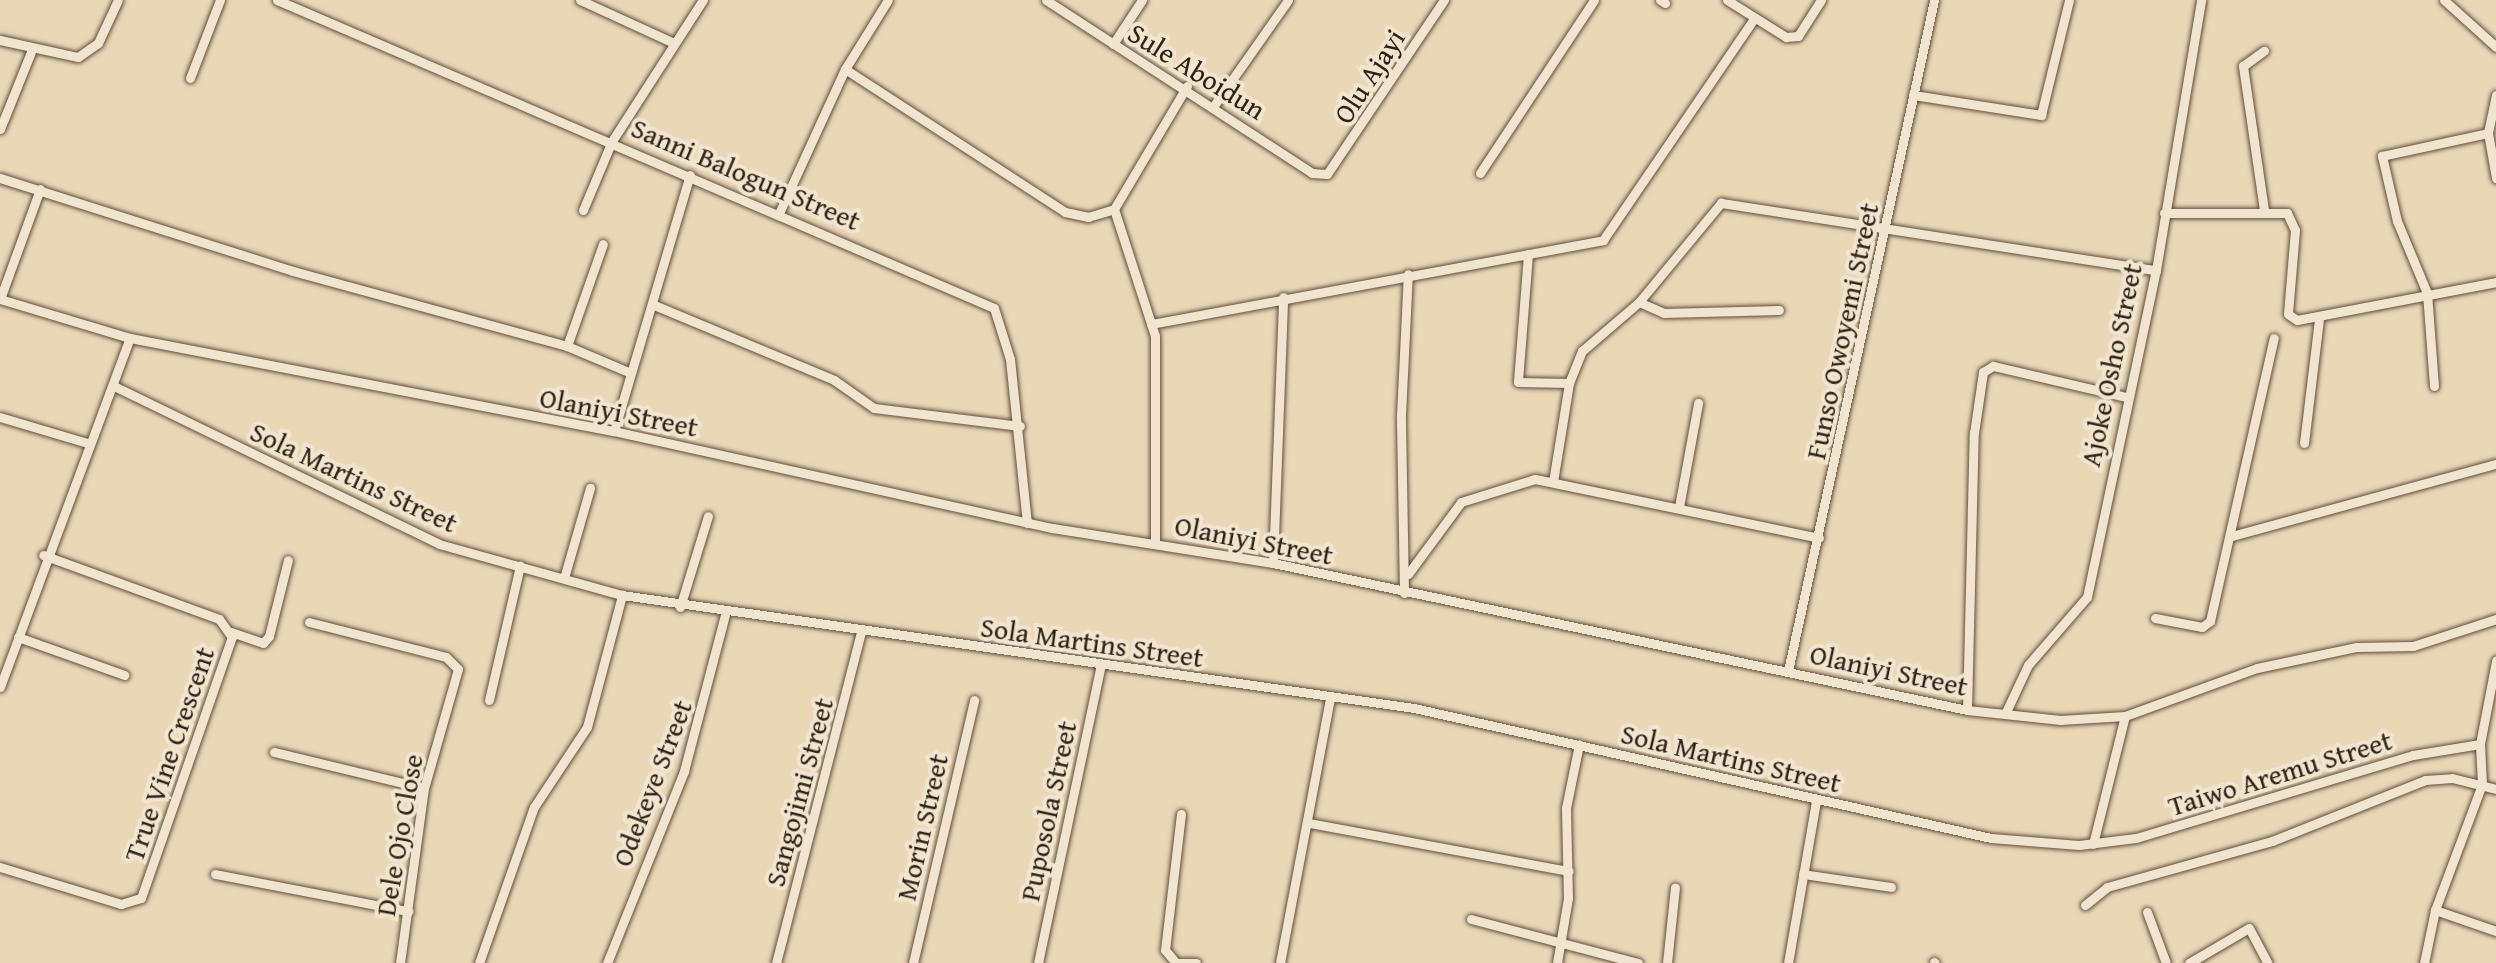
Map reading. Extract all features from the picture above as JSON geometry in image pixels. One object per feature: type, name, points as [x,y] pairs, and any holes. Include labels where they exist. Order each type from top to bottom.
[{"type":"street","points":[[0,40],[31,52],[66,58],[88,52],[118,0]]},
{"type":"street","points":[[190,78],[220,0]]},
{"type":"street","name":"Sanni Balogun Street","points":[[277,0],[780,211],[994,308],[1020,426],[1027,523]]},
{"type":"street","points":[[580,0],[674,43]]},
{"type":"street","points":[[583,210],[612,141],[703,0]]},
{"type":"street","points":[[780,211],[845,69],[888,0]]},
{"type":"street","name":"Sule Aboidun","points":[[1046,0],[1215,104],[1312,173],[1327,174]]},
{"type":"street","points":[[1113,44],[1142,0]]},
{"type":"street","points":[[1215,104],[1288,0]]},
{"type":"street","name":"Olu Ajayi","points":[[1327,174],[1444,0]]},
{"type":"street","points":[[1480,173],[1594,0]]},
{"type":"street","points":[[1727,0],[1753,20],[1798,36],[1821,0]]},
{"type":"street","name":"Funso Owoyemi Street","points":[[1788,671],[1889,224],[1934,0]]},
{"type":"street","points":[[1913,95],[2041,115],[2069,0]]},
{"type":"street","name":"Ajoke Osho Street","points":[[2005,714],[2028,665],[2087,597],[2126,397],[2156,270],[2201,0]]},
{"type":"street","points":[[2444,0],[2496,47]]},
{"type":"street","points":[[1151,324],[1283,297],[1528,254],[1614,232],[1753,20]]},
{"type":"street","points":[[2264,51],[2243,66],[2264,210]]},
{"type":"street","points":[[0,129],[31,52]]},
{"type":"street","points":[[845,69],[1065,212],[1088,217],[1114,209],[1187,86]]},
{"type":"street","points":[[2496,95],[2488,133],[2496,178]]},
{"type":"street","points":[[2434,386],[2427,293],[2397,221],[2382,156],[2488,133]]},
{"type":"street","points":[[614,431],[654,305],[690,175]]},
{"type":"street","points":[[0,178],[293,271],[567,346],[631,373]]},
{"type":"street","points":[[0,299],[40,189]]},
{"type":"street","points":[[1553,482],[1569,383],[1590,340],[1639,302],[1721,203],[1889,224],[2156,270]]},
{"type":"street","points":[[1114,209],[1151,324],[1155,543]]},
{"type":"street","points":[[2164,213],[2264,210],[2294,221],[2288,314],[2319,319],[2427,293],[2496,282]]},
{"type":"street","points":[[567,346],[603,244]]},
{"type":"street","points":[[1528,254],[1518,382],[1569,383]]},
{"type":"street","points":[[1404,593],[1408,574],[1401,415],[1408,274]]},
{"type":"street","points":[[1273,563],[1283,297]]},
{"type":"street","name":"Olaniyi Street","points":[[0,299],[130,338],[614,431],[1027,523],[1273,563],[1967,710],[2005,714],[2125,716],[2257,668],[2357,647],[2413,646],[2496,619]]},
{"type":"street","points":[[1639,302],[1664,313],[1779,310]]},
{"type":"street","points":[[654,305],[834,380],[874,408],[1020,426]]},
{"type":"street","points":[[2304,443],[2319,319]]},
{"type":"street","points":[[0,687],[43,555],[87,443],[116,387],[130,338]]},
{"type":"street","points":[[2155,618],[2207,626],[2232,536],[2274,338]]},
{"type":"street","points":[[1967,710],[1974,433],[1983,372],[1993,366],[2126,397]]},
{"type":"street","name":"Sola Martins Street","points":[[116,387],[439,544],[622,595],[725,615],[1414,708],[1991,838],[2093,844]]},
{"type":"street","points":[[1679,507],[1698,403]]},
{"type":"street","points":[[0,417],[87,443]]},
{"type":"street","points":[[2232,536],[2496,464]]},
{"type":"street","points":[[1408,574],[1461,502],[1497,487],[1553,482],[1819,538]]},
{"type":"street","points":[[564,578],[590,488]]},
{"type":"street","points":[[680,607],[708,516]]},
{"type":"street","name":"True Vine Crescent","points":[[0,867],[121,904],[141,898],[231,632],[219,619],[43,555]]},
{"type":"street","points":[[231,632],[263,643],[269,636],[288,560]]},
{"type":"street","points":[[489,700],[520,566]]},
{"type":"street","points":[[479,963],[534,807],[587,727],[622,595]]},
{"type":"street","name":"Odekeye Street","points":[[607,963],[684,771],[725,615]]},
{"type":"street","name":"Dele Ojo Close","points":[[309,622],[446,657],[458,669],[424,788],[400,963]]},
{"type":"street","name":"Sangojimi Street","points":[[776,963],[861,632]]},
{"type":"street","points":[[18,637],[124,675]]},
{"type":"street","points":[[2424,963],[2435,910],[2482,780],[2480,746],[2493,693],[2496,661]]},
{"type":"street","name":"Puposola Street","points":[[1038,963],[1100,668]]},
{"type":"street","points":[[1280,963],[1309,823],[1330,698]]},
{"type":"street","name":"Morin Street","points":[[913,963],[974,700]]},
{"type":"street","points":[[2093,844],[2125,716]]},
{"type":"street","points":[[1557,963],[1563,943],[1569,871],[1566,808],[1579,744]]},
{"type":"street","name":"Taiwo Aremu Street","points":[[2093,844],[2185,828],[2367,768],[2480,746]]},
{"type":"street","points":[[274,752],[424,788]]},
{"type":"street","points":[[2085,905],[2107,887],[2272,841],[2425,780],[2482,780],[2496,789]]},
{"type":"street","points":[[1788,963],[1816,801]]},
{"type":"street","points":[[1181,814],[1165,950],[1177,963],[1196,963]]},
{"type":"street","points":[[1309,823],[1569,871]]},
{"type":"street","points":[[215,874],[408,911]]},
{"type":"street","points":[[1803,874],[1891,887]]},
{"type":"street","points":[[1667,963],[1675,887]]},
{"type":"street","points":[[2435,910],[2496,931]]},
{"type":"street","points":[[2147,912],[2166,963]]},
{"type":"street","points":[[1471,919],[1638,963]]},
{"type":"street","points":[[2189,963],[2249,928],[2268,963]]}]
